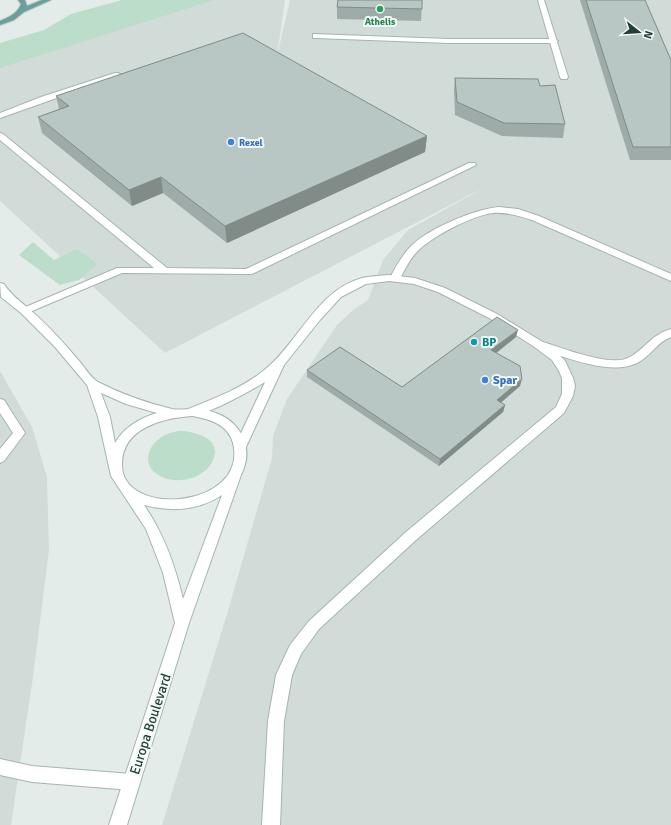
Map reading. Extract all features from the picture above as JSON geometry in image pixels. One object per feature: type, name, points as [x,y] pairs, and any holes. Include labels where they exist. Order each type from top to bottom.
[{"type":"main road","points":[[21,0],[24,4],[22,10]]},
{"type":"main road","points":[[0,24],[17,15],[22,10],[48,0]]},
{"type":"street","points":[[541,0],[564,76]]},
{"type":"street","points":[[316,36],[449,41],[554,41]]},
{"type":"street","points":[[0,116],[44,99],[126,73]]},
{"type":"street","points":[[0,136],[164,271]]},
{"type":"street","points":[[25,311],[121,270],[248,272],[472,165]]},
{"type":"street","points":[[395,278],[411,251],[431,235],[473,216],[487,211],[499,210],[526,215],[671,278]]},
{"type":"street","points":[[192,412],[239,392],[262,377],[280,362],[322,311],[340,292],[358,283],[375,279],[395,278],[426,284],[448,293],[488,313],[543,346],[558,359],[567,374],[568,393],[560,410],[411,536],[314,625],[295,650],[284,675],[276,721],[271,825]]},
{"type":"street","points":[[2,291],[25,311],[58,344],[92,384],[104,417],[117,477],[152,527],[170,573],[182,623]]},
{"type":"street","points":[[543,346],[600,362],[619,364],[631,361],[658,339],[671,332]]},
{"type":"street","points":[[241,446],[280,362]]},
{"type":"street","points":[[92,384],[130,401],[171,413]]},
{"type":"street","points":[[0,404],[19,433],[0,458]]},
{"type":"street","points":[[115,466],[117,452],[124,438],[137,427],[153,418],[171,413],[192,412],[210,415],[225,422],[236,433],[241,446],[241,461],[235,476],[221,490],[202,500],[180,505],[158,504],[138,498],[124,487]]},
{"type":"street","name":"Europa Boulevard","points":[[118,825],[182,623],[235,476]]},
{"type":"street","points":[[0,767],[32,774],[131,782]]},
{"type":"shaded area","points":[[197,0],[285,0],[277,56],[290,0],[671,0],[671,825],[162,825],[227,614],[272,458],[273,436],[287,399],[337,325],[353,310],[368,300],[383,260],[408,230],[489,185],[165,353],[0,201],[0,65]]},
{"type":"shaded area","points":[[0,371],[32,427],[47,477],[49,550],[33,677],[11,825],[0,825]]},
{"type":"green space","points":[[122,0],[214,0],[0,68],[0,43],[44,30],[71,14]]},
{"type":"green space","points":[[33,242],[54,260],[77,249],[98,264],[79,280],[60,285],[19,255]]},
{"type":"green space","points":[[179,431],[192,432],[205,437],[211,441],[215,452],[209,467],[203,472],[188,479],[171,480],[164,478],[153,470],[148,461],[148,456],[152,447],[159,439]]},
{"type":"building","points":[[338,0],[422,0],[422,9],[337,7]]},
{"type":"building","points":[[586,0],[645,0],[671,60],[671,147],[633,147]]},
{"type":"building","name":"Rexel","points":[[243,33],[427,136],[225,226],[161,177],[129,190],[38,117],[69,106],[56,96]]},
{"type":"building","points":[[455,78],[538,79],[540,86],[555,85],[565,124],[504,123],[457,102]]},
{"type":"building","points":[[497,317],[518,330],[491,350],[520,366],[522,379],[497,400],[505,405],[440,459],[307,370],[340,347],[402,387]]},
{"type":"place","name":"Athelis","points":[[380,9]]},
{"type":"place","name":"Rexel","points":[[231,142]]},
{"type":"place","name":"BP","points":[[474,342]]},
{"type":"place","name":"Spar","points":[[485,380]]}]
